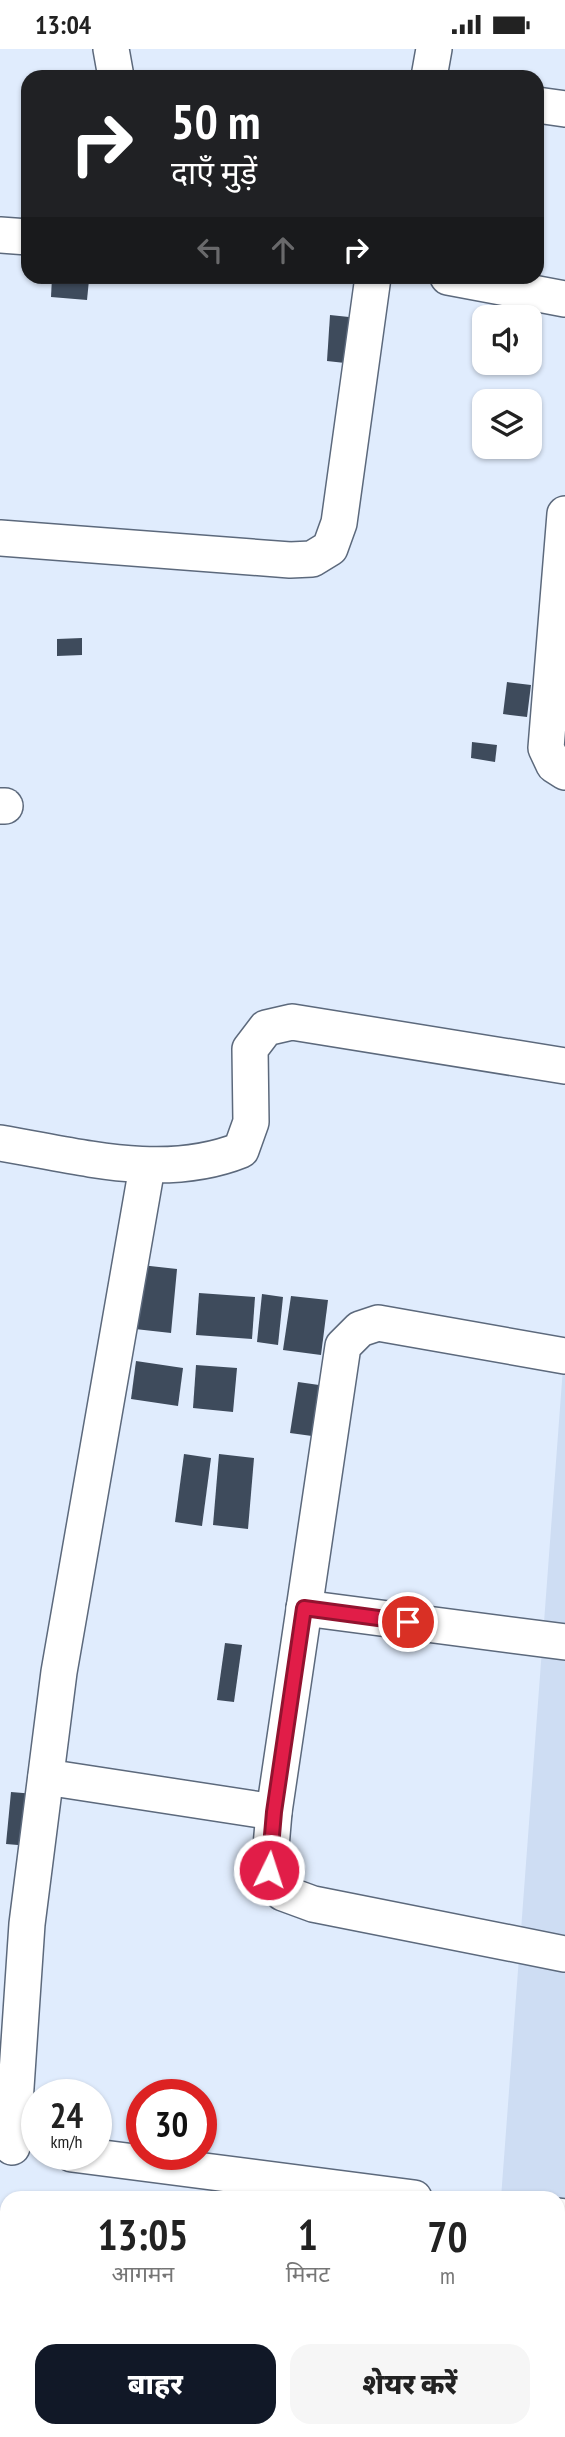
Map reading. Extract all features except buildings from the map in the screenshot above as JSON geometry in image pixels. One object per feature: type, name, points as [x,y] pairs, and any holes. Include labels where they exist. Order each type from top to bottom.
[{"type":"street","points":[[111,49],[115,70]]},
{"type":"street","points":[[430,70],[434,49]]},
{"type":"street","points":[[544,106],[565,109]]},
{"type":"street","points":[[0,236],[21,237]]},
{"type":"street","points":[[0,538],[290,561],[312,559],[330,548],[339,523],[372,284]]},
{"type":"street","points":[[485,284],[565,299]]},
{"type":"street","points":[[565,514],[546,748],[554,765],[565,772]]},
{"type":"street","points":[[0,1143],[147,1167],[218,1160],[242,1150],[251,1122],[250,1049],[267,1028],[292,1022],[565,1066]]},
{"type":"street","points":[[16,2147],[27,1924],[59,1672],[147,1167]]},
{"type":"street","points":[[565,1356],[378,1323],[360,1329],[343,1346],[274,1812],[269,1870],[283,1893],[313,1904],[565,1954]]},
{"type":"street","points":[[304,1608],[565,1642]]},
{"type":"street","points":[[46,1777],[274,1812]]},
{"type":"street","points":[[112,2159],[360,2191]]},
{"type":"shaded area","points":[[565,1341],[565,2191],[502,2191]]},
{"type":"route","points":[[269,1870],[271,1831],[304,1608],[408,1622]]}]
